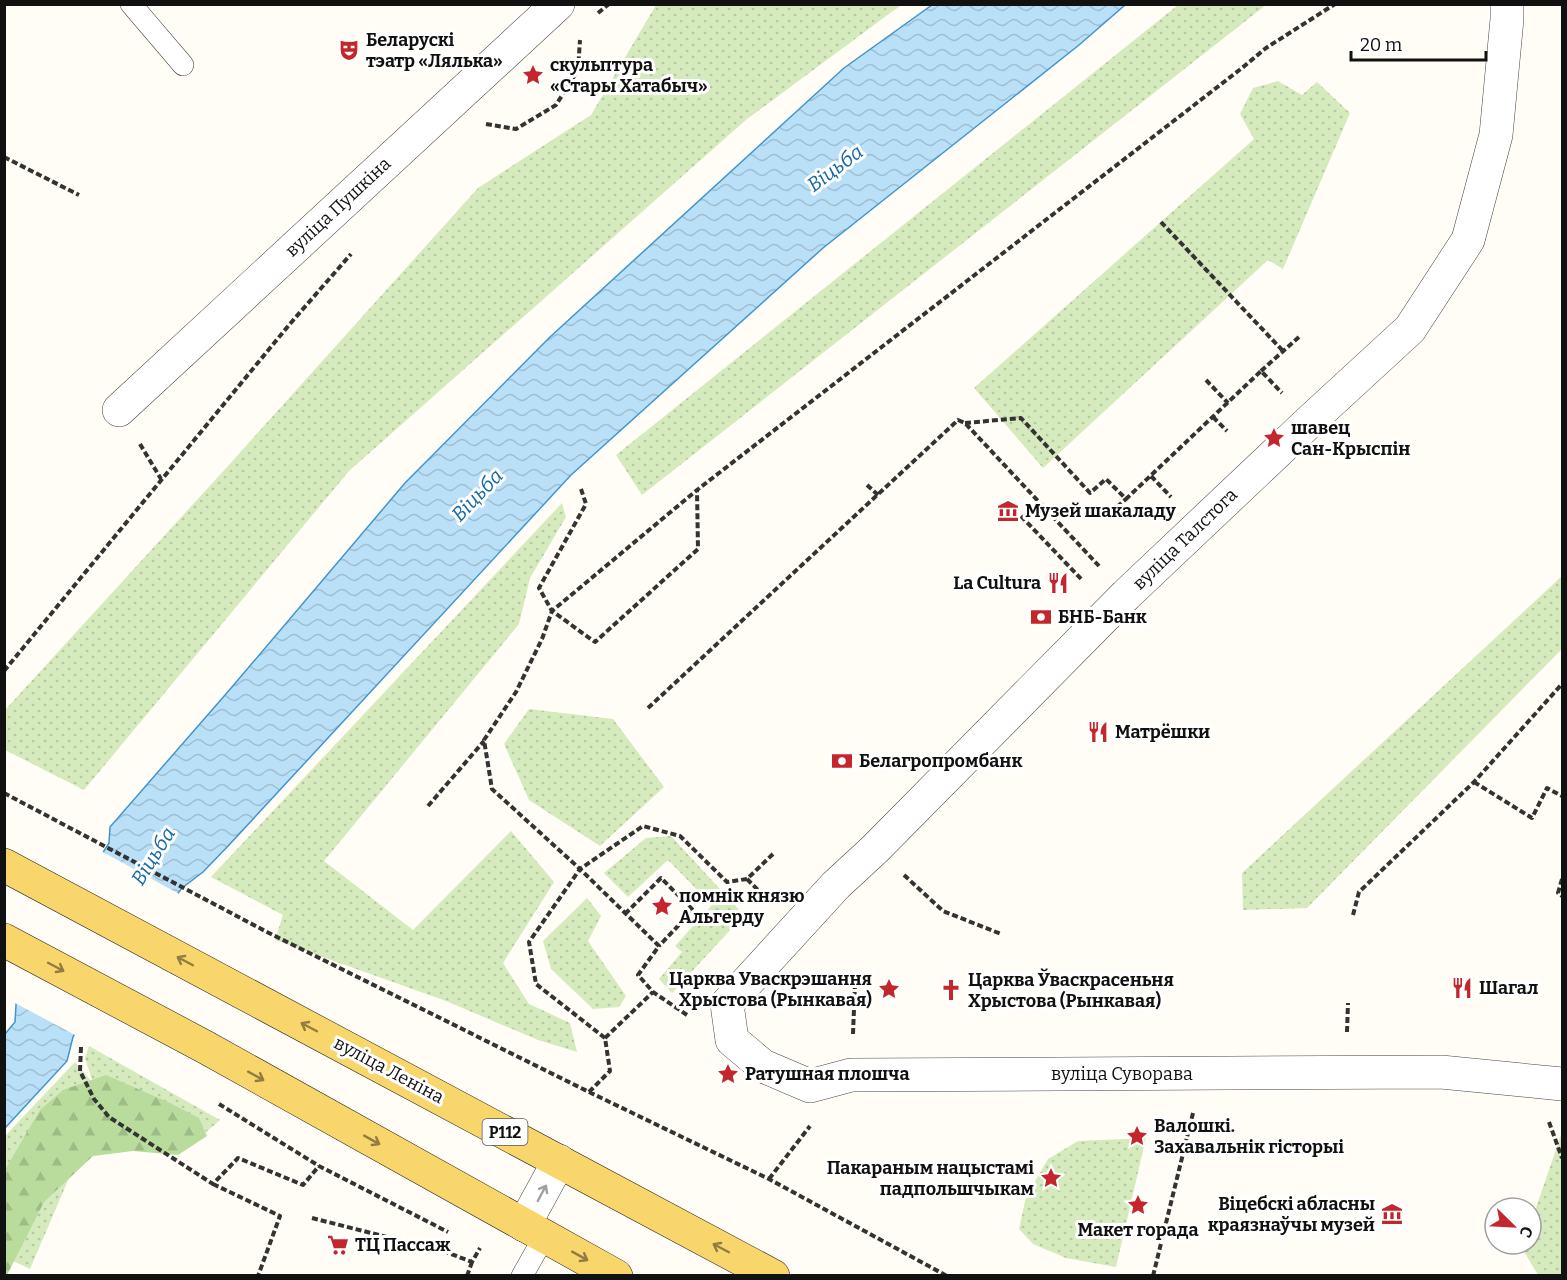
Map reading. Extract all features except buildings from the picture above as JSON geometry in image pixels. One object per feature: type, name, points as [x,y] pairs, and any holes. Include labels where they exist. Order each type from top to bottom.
[{"type":"main road","name":"вуліца Леніна","points":[[4,865],[773,1275]]},
{"type":"main road","points":[[4,940],[205,1047],[616,1275]]},
{"type":"street","name":"вуліца Пушкіна","points":[[119,410],[558,4]]},
{"type":"street","name":"вуліца Талстога","points":[[732,1040],[727,1004],[836,885],[875,849],[1119,603],[1284,445],[1410,329],[1468,240],[1496,135],[1507,4]]},
{"type":"street","name":"вуліца Суворава","points":[[732,1040],[763,1066],[810,1086],[851,1075],[1203,1074],[1344,1071],[1441,1072],[1563,1084]]},
{"type":"street","points":[[534,1231],[559,1161]]},
{"type":"lane","points":[[131,4],[183,65]]},
{"type":"lane","points":[[522,1275],[534,1231]]},
{"type":"path","points":[[591,19],[609,4]]},
{"type":"path","points":[[428,806],[484,740],[516,692],[542,639],[552,611],[698,490],[1266,48],[1335,4]]},
{"type":"path","points":[[452,101],[469,118],[481,123],[516,129],[556,105],[578,70],[581,37]]},
{"type":"path","points":[[4,157],[79,195]]},
{"type":"path","points":[[1161,222],[1283,351]]},
{"type":"path","points":[[4,671],[289,325]]},
{"type":"path","points":[[1117,507],[1300,336]]},
{"type":"path","points":[[1261,371],[1290,400]]},
{"type":"path","points":[[1206,380],[1228,403]]},
{"type":"path","points":[[1213,417],[1227,432]]},
{"type":"path","points":[[965,423],[1021,418],[1090,493],[1106,479],[1126,499]]},
{"type":"path","points":[[648,708],[958,420],[965,423],[1119,603]]},
{"type":"path","points":[[942,434],[948,440]]},
{"type":"path","points":[[867,485],[878,495]]},
{"type":"path","points":[[581,489],[586,504],[538,588],[552,611],[595,642],[698,549],[698,490]]},
{"type":"path","points":[[1021,516],[1119,603]]},
{"type":"path","points":[[1353,915],[1359,891],[1474,782],[1563,684]]},
{"type":"path","points":[[484,740],[492,789],[580,869],[659,946]]},
{"type":"path","points":[[1474,782],[1532,818],[1547,788],[1563,796]]},
{"type":"path","points":[[4,793],[267,932],[769,1179],[947,1275]]},
{"type":"path","points":[[589,1092],[610,1071],[605,1038],[536,984],[529,942],[580,869],[643,826],[680,836],[728,882],[747,879],[776,852]]},
{"type":"path","points":[[875,849],[943,911],[1001,934]]},
{"type":"path","points":[[625,914],[661,878],[693,910],[659,946],[638,975],[653,992],[675,1008],[732,1040]]},
{"type":"path","points":[[747,879],[775,907]]},
{"type":"path","points":[[1563,879],[1558,893],[1563,896]]},
{"type":"path","points":[[824,983],[867,984]]},
{"type":"path","points":[[851,1075],[855,984]]},
{"type":"path","points":[[605,1038],[653,992]]},
{"type":"path","points":[[81,1047],[80,1071],[94,1099],[109,1117],[213,1184],[280,1216],[258,1275]]},
{"type":"path","points":[[1153,1275],[1203,1074]]},
{"type":"path","points":[[214,1101],[319,1166],[450,1233]]},
{"type":"path","points":[[213,1184],[238,1158],[303,1185],[319,1166]]},
{"type":"path","points":[[312,1218],[446,1252],[472,1262]]},
{"type":"path","points":[[467,1275],[480,1248],[488,1255]]},
{"type":"green space","points":[[656,5],[901,5],[747,119],[349,471],[84,790],[5,750],[5,710],[478,188],[591,115]]},
{"type":"green space","points":[[1178,5],[1266,5],[642,495],[616,455]]},
{"type":"green space","points":[[1278,81],[1302,95],[1317,82],[1350,113],[1283,269],[1268,260],[1043,468],[974,388],[1254,139],[1240,114],[1253,88]]},
{"type":"green space","points":[[562,503],[566,517],[530,578],[519,624],[324,861],[413,930],[511,831],[554,882],[503,963],[529,1004],[570,1023],[577,1052],[538,1040],[446,1001],[275,940],[283,915],[211,877]]},
{"type":"green space","points":[[1562,576],[1562,649],[1307,908],[1243,910],[1242,873]]},
{"type":"green space","points":[[529,709],[613,719],[664,787],[600,846],[529,800],[504,744]]},
{"type":"green space","points":[[671,836],[744,915],[672,993],[659,979],[682,952],[675,946],[712,905],[668,860],[628,897],[604,873],[646,838]]},
{"type":"green space","points":[[587,898],[601,916],[588,941],[626,996],[619,1007],[593,1009],[551,969],[543,941]]},
{"type":"green space","points":[[89,1046],[220,1120],[191,1145],[84,1143],[30,1269],[5,1257],[4,1137],[75,1062],[93,1083],[85,1058]]},
{"type":"green space","points":[[106,1075],[199,1118],[207,1136],[178,1155],[133,1151],[93,1156],[44,1202],[5,1275],[4,1175],[6,1168],[40,1110],[63,1090]]},
{"type":"green space","points":[[1562,1135],[1562,1275],[1538,1275],[1527,1256],[1543,1256],[1543,1196],[1540,1196]]},
{"type":"green space","points":[[1146,1138],[1116,1267],[1066,1258],[1033,1244],[1019,1229],[1026,1197],[1048,1159],[1078,1141]]},
{"type":"water","name":"Віцьба","points":[[932,5],[1125,5],[1079,45],[823,248],[571,475],[229,845],[203,872],[182,888],[81,1022],[73,1037],[67,1061],[5,1128],[5,1034],[15,1022],[17,989],[109,843],[110,827],[405,483],[550,337],[844,68]]},
{"type":"pier","points":[[101,851],[181,895],[83,1024],[77,1036],[13,1002],[14,988]]},
{"type":"place","name":"Беларускі тэатр «Лялька»","points":[[349,50]]},
{"type":"place","name":"скульптура «Стары Хатабыч»","points":[[533,75]]},
{"type":"place","name":"шавец Сан-Крыспін","points":[[1274,438]]},
{"type":"place","name":"Музей шакаладу","points":[[1008,511]]},
{"type":"place","name":"La Cultura","points":[[1058,583]]},
{"type":"place","name":"БНБ-Банк","points":[[1041,617]]},
{"type":"place","name":"Матрёшки","points":[[1098,732]]},
{"type":"place","name":"Белагропромбанк","points":[[842,761]]},
{"type":"place","name":"помнік князю Альгерду","points":[[662,906]]},
{"type":"place","name":"Шагал","points":[[1462,988]]},
{"type":"place","name":"Царква Уваскрэшання Хрыстова (Рынкавая)","points":[[889,989]]},
{"type":"place","name":"Царква Ўваскрасеньня Хрыстова (Рынкавая)","points":[[951,990]]},
{"type":"place","name":"Ратушная плошча","points":[[728,1074]]},
{"type":"place","name":"Валошкі. Захавальнік гісторыі","points":[[1137,1136]]},
{"type":"place","name":"Пакараным нацыстамі падпольшчыкам","points":[[1051,1178]]},
{"type":"place","name":"Макет горада","points":[[1138,1205]]},
{"type":"place","name":"Віцебскі абласны краязнаўчы музей","points":[[1392,1214]]},
{"type":"place","name":"ТЦ Пассаж","points":[[338,1245]]}]
